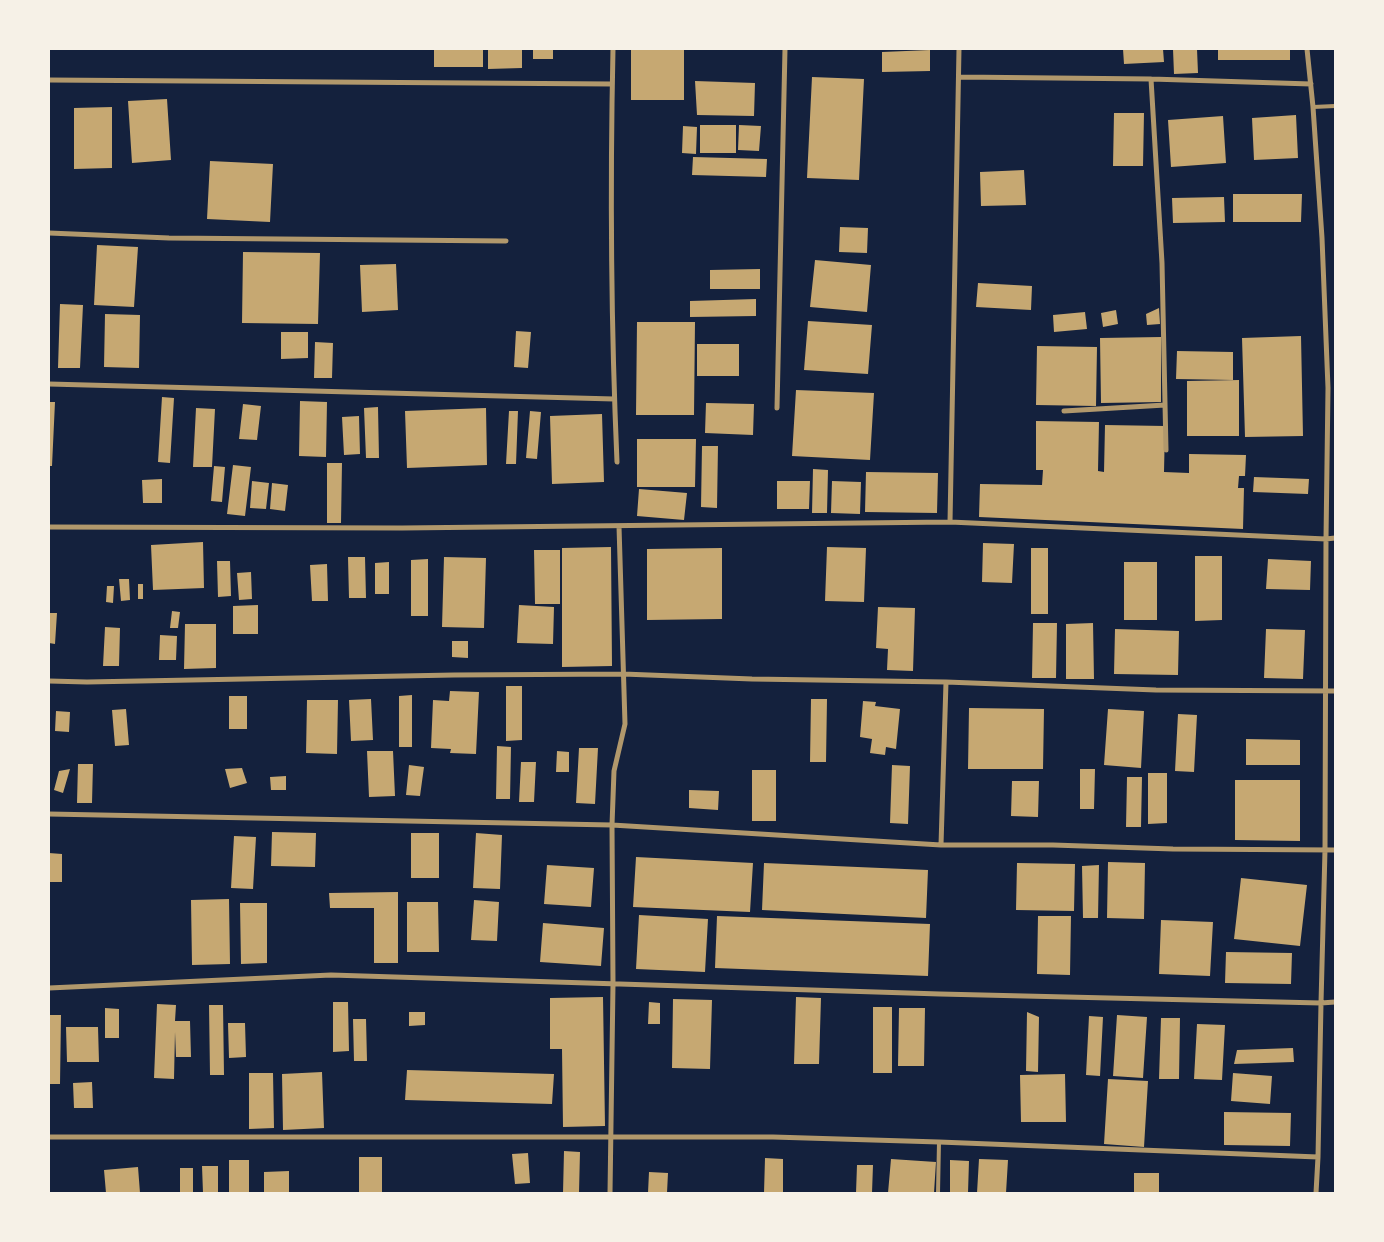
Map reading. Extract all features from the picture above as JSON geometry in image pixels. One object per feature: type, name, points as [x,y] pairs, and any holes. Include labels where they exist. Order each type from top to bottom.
[{"type":"street","points":[[613,49],[611,243],[617,462]]},
{"type":"street","points":[[777,408],[785,49]]},
{"type":"street","points":[[950,522],[959,49]]},
{"type":"street","points":[[1308,49],[1322,238],[1328,388],[1325,692],[1326,850],[1316,1193]]},
{"type":"street","points":[[959,77],[1151,79],[1311,84]]},
{"type":"street","points":[[1151,79],[1162,263],[1166,450]]},
{"type":"street","points":[[49,80],[612,84]]},
{"type":"street","points":[[49,233],[169,238],[506,241]]},
{"type":"street","points":[[49,384],[614,400]]},
{"type":"street","points":[[1064,411],[1166,405]]},
{"type":"street","points":[[49,527],[402,528],[950,522],[1335,538]]},
{"type":"street","points":[[610,1193],[612,825],[614,771],[625,724],[619,526]]},
{"type":"street","points":[[49,681],[623,674],[752,679],[946,682],[1156,690],[1335,692]]},
{"type":"street","points":[[941,845],[946,682]]},
{"type":"street","points":[[49,814],[612,825],[941,845],[1335,850]]},
{"type":"street","points":[[49,988],[331,975],[930,994],[1335,1002]]},
{"type":"street","points":[[49,1137],[774,1137],[1318,1157]]},
{"type":"lane","points":[[1313,107],[1335,106]]},
{"type":"lane","points":[[938,1193],[939,1142]]},
{"type":"building","points":[[434,49],[483,49],[483,67],[434,67]]},
{"type":"building","points":[[488,49],[522,49],[522,68],[488,69]]},
{"type":"building","points":[[533,49],[553,49],[553,59],[533,59]]},
{"type":"building","points":[[631,49],[684,49],[684,100],[631,100]]},
{"type":"building","points":[[1123,49],[1163,49],[1164,62],[1124,64]]},
{"type":"building","points":[[1173,49],[1197,49],[1198,73],[1174,74]]},
{"type":"building","points":[[1218,49],[1290,49],[1290,60],[1218,60]]},
{"type":"building","points":[[930,50],[930,71],[882,72],[882,52]]},
{"type":"building","points":[[812,77],[864,79],[859,180],[807,178]]},
{"type":"building","points":[[695,81],[755,83],[754,116],[697,115]]},
{"type":"building","points":[[167,99],[171,160],[132,163],[128,101]]},
{"type":"building","points":[[112,107],[112,168],[74,169],[74,108]]},
{"type":"building","points":[[1114,113],[1144,113],[1143,166],[1113,166]]},
{"type":"building","points":[[1296,115],[1298,158],[1254,160],[1252,118]]},
{"type":"building","points":[[1223,116],[1226,163],[1171,167],[1168,120]]},
{"type":"building","points":[[700,125],[736,125],[736,153],[700,153]]},
{"type":"building","points":[[739,125],[761,126],[759,151],[738,150]]},
{"type":"building","points":[[683,126],[697,127],[696,154],[682,153]]},
{"type":"building","points":[[693,157],[767,159],[766,177],[692,175]]},
{"type":"building","points":[[210,161],[273,164],[270,222],[207,219]]},
{"type":"building","points":[[1024,170],[1026,205],[981,206],[980,172]]},
{"type":"building","points":[[1233,194],[1302,194],[1301,222],[1233,222]]},
{"type":"building","points":[[1224,197],[1225,222],[1173,223],[1172,198]]},
{"type":"building","points":[[840,227],[868,228],[867,253],[839,252]]},
{"type":"building","points":[[97,245],[138,247],[134,307],[94,305]]},
{"type":"building","points":[[243,252],[320,253],[318,324],[242,323]]},
{"type":"building","points":[[815,260],[871,265],[867,312],[810,307]]},
{"type":"building","points":[[396,264],[398,310],[362,312],[360,265]]},
{"type":"building","points":[[760,269],[760,289],[710,289],[710,270]]},
{"type":"building","points":[[978,283],[1032,286],[1031,310],[976,307]]},
{"type":"building","points":[[756,299],[756,316],[690,317],[690,301]]},
{"type":"building","points":[[60,304],[83,305],[80,368],[58,368]]},
{"type":"building","points":[[1159,308],[1160,324],[1147,325],[1146,314]]},
{"type":"building","points":[[1116,310],[1118,324],[1103,327],[1101,313]]},
{"type":"building","points":[[1085,312],[1087,329],[1054,332],[1053,315]]},
{"type":"building","points":[[105,314],[140,315],[139,368],[104,367]]},
{"type":"building","points":[[808,321],[872,325],[868,374],[804,370]]},
{"type":"building","points":[[637,322],[695,322],[694,415],[636,415]]},
{"type":"building","points":[[516,331],[531,332],[528,368],[514,367]]},
{"type":"building","points":[[281,332],[308,332],[308,358],[281,359]]},
{"type":"building","points":[[1301,336],[1303,436],[1245,437],[1242,338]]},
{"type":"building","points":[[1161,337],[1161,402],[1101,403],[1100,338]]},
{"type":"building","points":[[315,342],[333,343],[332,378],[314,378]]},
{"type":"building","points":[[697,344],[739,344],[739,376],[697,376]]},
{"type":"building","points":[[1037,346],[1097,347],[1096,406],[1036,405]]},
{"type":"building","points":[[1177,351],[1233,352],[1233,380],[1176,379]]},
{"type":"building","points":[[1239,380],[1239,436],[1187,436],[1187,381]]},
{"type":"building","points":[[796,390],[874,393],[870,460],[792,456]]},
{"type":"building","points":[[162,397],[174,398],[170,463],[158,462]]},
{"type":"building","points":[[300,401],[327,402],[326,457],[299,456]]},
{"type":"building","points":[[49,402],[55,402],[52,466],[49,466]]},
{"type":"building","points":[[706,403],[754,404],[753,435],[705,433]]},
{"type":"building","points":[[243,404],[261,406],[257,440],[239,439]]},
{"type":"building","points":[[378,407],[379,458],[366,458],[364,408]]},
{"type":"building","points":[[196,408],[215,409],[212,467],[193,467]]},
{"type":"building","points":[[486,408],[487,465],[407,468],[405,411]]},
{"type":"building","points":[[509,411],[518,411],[516,464],[506,464]]},
{"type":"building","points":[[530,411],[541,412],[537,459],[526,458]]},
{"type":"building","points":[[602,414],[604,482],[552,484],[550,416]]},
{"type":"building","points":[[359,416],[360,454],[344,455],[342,417]]},
{"type":"building","points":[[1036,421],[1099,422],[1098,471],[1104,472],[1105,425],[1165,426],[1164,472],[1189,473],[1189,454],[1246,455],[1245,476],[1239,476],[1238,488],[1244,488],[1243,529],[979,517],[980,484],[1042,485],[1043,470],[1036,470]]},
{"type":"building","points":[[637,439],[696,439],[695,487],[637,487]]},
{"type":"building","points":[[702,446],[718,446],[717,508],[701,507]]},
{"type":"building","points":[[327,463],[342,463],[341,523],[327,523]]},
{"type":"building","points":[[233,465],[251,467],[245,516],[227,514]]},
{"type":"building","points":[[214,466],[225,467],[222,502],[211,501]]},
{"type":"building","points":[[813,469],[828,470],[827,513],[812,513]]},
{"type":"building","points":[[866,472],[938,473],[937,513],[865,512]]},
{"type":"building","points":[[1254,477],[1309,479],[1308,494],[1253,492]]},
{"type":"building","points":[[162,479],[162,503],[143,503],[142,480]]},
{"type":"building","points":[[252,481],[269,483],[266,509],[250,508]]},
{"type":"building","points":[[777,481],[810,481],[809,509],[777,509]]},
{"type":"building","points":[[832,481],[861,482],[860,514],[831,513]]},
{"type":"building","points":[[272,483],[288,485],[285,511],[270,509]]},
{"type":"building","points":[[639,489],[687,493],[684,520],[637,516]]},
{"type":"building","points":[[203,542],[204,588],[153,590],[151,545]]},
{"type":"building","points":[[983,543],[1014,544],[1012,583],[982,582]]},
{"type":"building","points":[[611,547],[612,666],[562,667],[562,548]]},
{"type":"building","points":[[827,547],[866,548],[864,602],[825,601]]},
{"type":"building","points":[[722,548],[722,619],[647,620],[647,549]]},
{"type":"building","points":[[1031,548],[1048,548],[1048,614],[1031,614]]},
{"type":"building","points":[[534,550],[560,550],[560,604],[535,604]]},
{"type":"building","points":[[1195,556],[1222,556],[1222,620],[1195,621]]},
{"type":"building","points":[[348,557],[365,557],[366,598],[349,598]]},
{"type":"building","points":[[444,557],[486,558],[484,628],[442,627]]},
{"type":"building","points":[[428,559],[428,616],[411,616],[411,560]]},
{"type":"building","points":[[1268,559],[1311,561],[1310,590],[1266,589]]},
{"type":"building","points":[[217,561],[230,561],[231,596],[218,597]]},
{"type":"building","points":[[389,562],[389,594],[375,594],[375,563]]},
{"type":"building","points":[[1124,562],[1157,562],[1157,620],[1124,620]]},
{"type":"building","points":[[327,564],[328,601],[312,601],[310,565]]},
{"type":"building","points":[[251,572],[252,599],[239,600],[237,573]]},
{"type":"building","points":[[119,579],[129,579],[130,600],[121,601]]},
{"type":"building","points":[[138,584],[143,584],[143,599],[138,599]]},
{"type":"building","points":[[107,586],[114,586],[113,603],[106,602]]},
{"type":"building","points":[[258,605],[258,634],[233,634],[233,606]]},
{"type":"building","points":[[519,605],[554,607],[553,644],[517,643]]},
{"type":"building","points":[[878,607],[915,608],[913,671],[887,670],[888,649],[876,648]]},
{"type":"building","points":[[172,611],[180,612],[178,628],[170,628]]},
{"type":"building","points":[[49,613],[57,613],[55,644],[49,643]]},
{"type":"building","points":[[1033,623],[1057,623],[1056,678],[1032,678]]},
{"type":"building","points":[[1093,623],[1094,679],[1066,679],[1066,624]]},
{"type":"building","points":[[185,624],[216,624],[216,668],[184,669]]},
{"type":"building","points":[[105,627],[120,628],[119,666],[103,666]]},
{"type":"building","points":[[1115,629],[1179,631],[1178,675],[1114,674]]},
{"type":"building","points":[[1266,629],[1305,630],[1303,679],[1264,678]]},
{"type":"building","points":[[160,635],[177,636],[176,660],[159,660]]},
{"type":"building","points":[[452,641],[468,641],[468,658],[452,657]]},
{"type":"building","points":[[506,686],[522,686],[522,740],[506,741]]},
{"type":"building","points":[[450,691],[479,692],[476,754],[450,753],[451,749],[431,748],[433,700],[449,701]]},
{"type":"building","points":[[412,695],[412,747],[399,747],[399,696]]},
{"type":"building","points":[[229,696],[247,696],[247,729],[229,729]]},
{"type":"building","points":[[371,699],[373,740],[351,741],[349,700]]},
{"type":"building","points":[[811,699],[827,699],[826,762],[810,762]]},
{"type":"building","points":[[307,700],[338,700],[337,754],[306,753]]},
{"type":"building","points":[[863,701],[876,702],[875,706],[900,709],[896,749],[886,747],[885,755],[870,753],[872,739],[860,737]]},
{"type":"building","points":[[969,708],[1044,709],[1043,769],[968,769]]},
{"type":"building","points":[[126,709],[129,745],[115,746],[112,710]]},
{"type":"building","points":[[1108,709],[1144,711],[1141,768],[1104,765]]},
{"type":"building","points":[[56,711],[70,712],[69,732],[55,731]]},
{"type":"building","points":[[1178,714],[1197,715],[1194,772],[1175,771]]},
{"type":"building","points":[[1246,739],[1300,740],[1300,765],[1246,765]]},
{"type":"building","points":[[497,746],[511,747],[510,799],[496,799]]},
{"type":"building","points":[[579,748],[598,748],[595,804],[576,803]]},
{"type":"building","points":[[367,751],[393,751],[395,796],[369,797]]},
{"type":"building","points":[[557,751],[569,752],[569,772],[556,772]]},
{"type":"building","points":[[521,762],[536,762],[534,802],[519,802]]},
{"type":"building","points":[[78,764],[93,764],[92,803],[77,803]]},
{"type":"building","points":[[409,765],[424,767],[420,796],[406,795]]},
{"type":"building","points":[[892,765],[910,766],[908,824],[890,823]]},
{"type":"building","points":[[242,768],[247,783],[230,788],[225,769]]},
{"type":"building","points":[[70,769],[63,793],[54,790],[59,771]]},
{"type":"building","points":[[1080,769],[1095,769],[1094,809],[1080,809]]},
{"type":"building","points":[[752,770],[776,770],[776,821],[752,821]]},
{"type":"building","points":[[1148,773],[1167,773],[1167,823],[1148,824]]},
{"type":"building","points":[[286,776],[286,790],[271,790],[270,777]]},
{"type":"building","points":[[1127,777],[1142,777],[1141,827],[1126,827]]},
{"type":"building","points":[[1235,780],[1300,780],[1300,841],[1235,840]]},
{"type":"building","points":[[1012,781],[1039,781],[1038,817],[1011,816]]},
{"type":"building","points":[[689,790],[719,791],[718,810],[689,808]]},
{"type":"building","points":[[272,832],[316,833],[315,867],[271,866]]},
{"type":"building","points":[[411,833],[439,833],[439,878],[411,878]]},
{"type":"building","points":[[476,833],[502,835],[500,889],[473,888]]},
{"type":"building","points":[[234,836],[256,837],[253,889],[231,888]]},
{"type":"building","points":[[49,853],[62,854],[62,882],[49,882]]},
{"type":"building","points":[[636,857],[753,863],[750,912],[633,907]]},
{"type":"building","points":[[1108,862],[1145,863],[1144,919],[1107,918]]},
{"type":"building","points":[[764,863],[928,870],[926,918],[762,910]]},
{"type":"building","points":[[1017,863],[1075,864],[1074,911],[1016,910]]},
{"type":"building","points":[[547,865],[594,868],[591,907],[544,904]]},
{"type":"building","points":[[1099,865],[1098,918],[1083,918],[1082,866]]},
{"type":"building","points":[[1241,878],[1307,885],[1300,946],[1234,939]]},
{"type":"building","points":[[398,892],[398,963],[374,963],[374,908],[330,908],[329,893]]},
{"type":"building","points":[[229,899],[230,964],[192,965],[191,900]]},
{"type":"building","points":[[474,900],[499,902],[497,941],[471,940]]},
{"type":"building","points":[[407,902],[438,902],[439,952],[407,952]]},
{"type":"building","points":[[240,903],[267,903],[267,963],[241,964]]},
{"type":"building","points":[[639,915],[708,919],[705,972],[636,969]]},
{"type":"building","points":[[717,916],[930,924],[928,976],[715,968]]},
{"type":"building","points":[[1038,916],[1071,916],[1070,975],[1037,974]]},
{"type":"building","points":[[1161,920],[1213,922],[1210,976],[1159,974]]},
{"type":"building","points":[[543,923],[604,928],[601,966],[540,962]]},
{"type":"building","points":[[1226,952],[1292,953],[1291,984],[1225,983]]},
{"type":"building","points":[[603,997],[605,1126],[563,1127],[562,1049],[550,1049],[550,998]]},
{"type":"building","points":[[796,997],[821,998],[819,1064],[794,1064]]},
{"type":"building","points":[[673,999],[712,1000],[710,1069],[672,1068]]},
{"type":"building","points":[[333,1002],[348,1002],[349,1051],[333,1052]]},
{"type":"building","points":[[649,1002],[660,1003],[660,1024],[648,1024]]},
{"type":"building","points":[[157,1004],[176,1005],[175,1021],[190,1021],[191,1057],[176,1057],[175,1032],[174,1079],[154,1078]]},
{"type":"building","points":[[209,1005],[223,1005],[224,1075],[210,1075]]},
{"type":"building","points":[[873,1007],[892,1007],[892,1073],[873,1073]]},
{"type":"building","points":[[105,1008],[119,1009],[119,1038],[105,1038]]},
{"type":"building","points":[[899,1008],[925,1008],[924,1066],[898,1066]]},
{"type":"building","points":[[409,1012],[425,1012],[425,1025],[409,1026]]},
{"type":"building","points":[[1027,1012],[1039,1017],[1038,1072],[1026,1071]]},
{"type":"building","points":[[49,1015],[61,1015],[60,1084],[49,1084]]},
{"type":"building","points":[[1117,1015],[1147,1017],[1143,1078],[1113,1076]]},
{"type":"building","points":[[1089,1016],[1103,1017],[1100,1076],[1086,1075]]},
{"type":"building","points":[[1161,1018],[1180,1018],[1179,1079],[1159,1079]]},
{"type":"building","points":[[353,1019],[366,1019],[367,1061],[354,1061]]},
{"type":"building","points":[[228,1023],[245,1023],[246,1057],[229,1058]]},
{"type":"building","points":[[1197,1024],[1225,1025],[1222,1080],[1194,1079]]},
{"type":"building","points":[[66,1027],[98,1027],[99,1062],[67,1062]]},
{"type":"building","points":[[1293,1048],[1294,1062],[1234,1064],[1237,1050]]},
{"type":"building","points":[[407,1070],[554,1074],[552,1104],[405,1100]]},
{"type":"building","points":[[322,1072],[324,1128],[283,1130],[282,1074]]},
{"type":"building","points":[[249,1073],[273,1073],[274,1128],[249,1129]]},
{"type":"building","points":[[1233,1073],[1272,1076],[1270,1104],[1231,1101]]},
{"type":"building","points":[[1065,1074],[1066,1122],[1021,1122],[1020,1075]]},
{"type":"building","points":[[1108,1079],[1148,1081],[1144,1147],[1104,1144]]},
{"type":"building","points":[[92,1082],[93,1108],[74,1108],[73,1083]]},
{"type":"building","points":[[1224,1112],[1291,1113],[1290,1146],[1224,1145]]},
{"type":"building","points":[[564,1151],[580,1152],[579,1193],[563,1193]]},
{"type":"building","points":[[528,1153],[530,1183],[515,1184],[512,1154]]},
{"type":"building","points":[[359,1157],[382,1157],[382,1193],[359,1193]]},
{"type":"building","points":[[765,1158],[783,1159],[783,1193],[764,1193]]},
{"type":"building","points":[[891,1159],[936,1162],[934,1193],[888,1193]]},
{"type":"building","points":[[979,1159],[1008,1160],[1006,1193],[977,1193]]},
{"type":"building","points":[[229,1160],[249,1160],[249,1193],[229,1193]]},
{"type":"building","points":[[950,1160],[969,1161],[968,1193],[950,1193]]},
{"type":"building","points":[[857,1165],[873,1165],[872,1193],[856,1193]]},
{"type":"building","points":[[202,1166],[218,1166],[218,1193],[203,1193]]},
{"type":"building","points":[[138,1167],[140,1193],[106,1193],[104,1170]]},
{"type":"building","points":[[180,1168],[193,1168],[193,1193],[180,1193]]},
{"type":"building","points":[[289,1171],[289,1193],[264,1193],[264,1172]]},
{"type":"building","points":[[649,1172],[668,1173],[667,1193],[648,1193]]},
{"type":"building","points":[[1134,1173],[1159,1173],[1159,1193],[1134,1193]]}]
